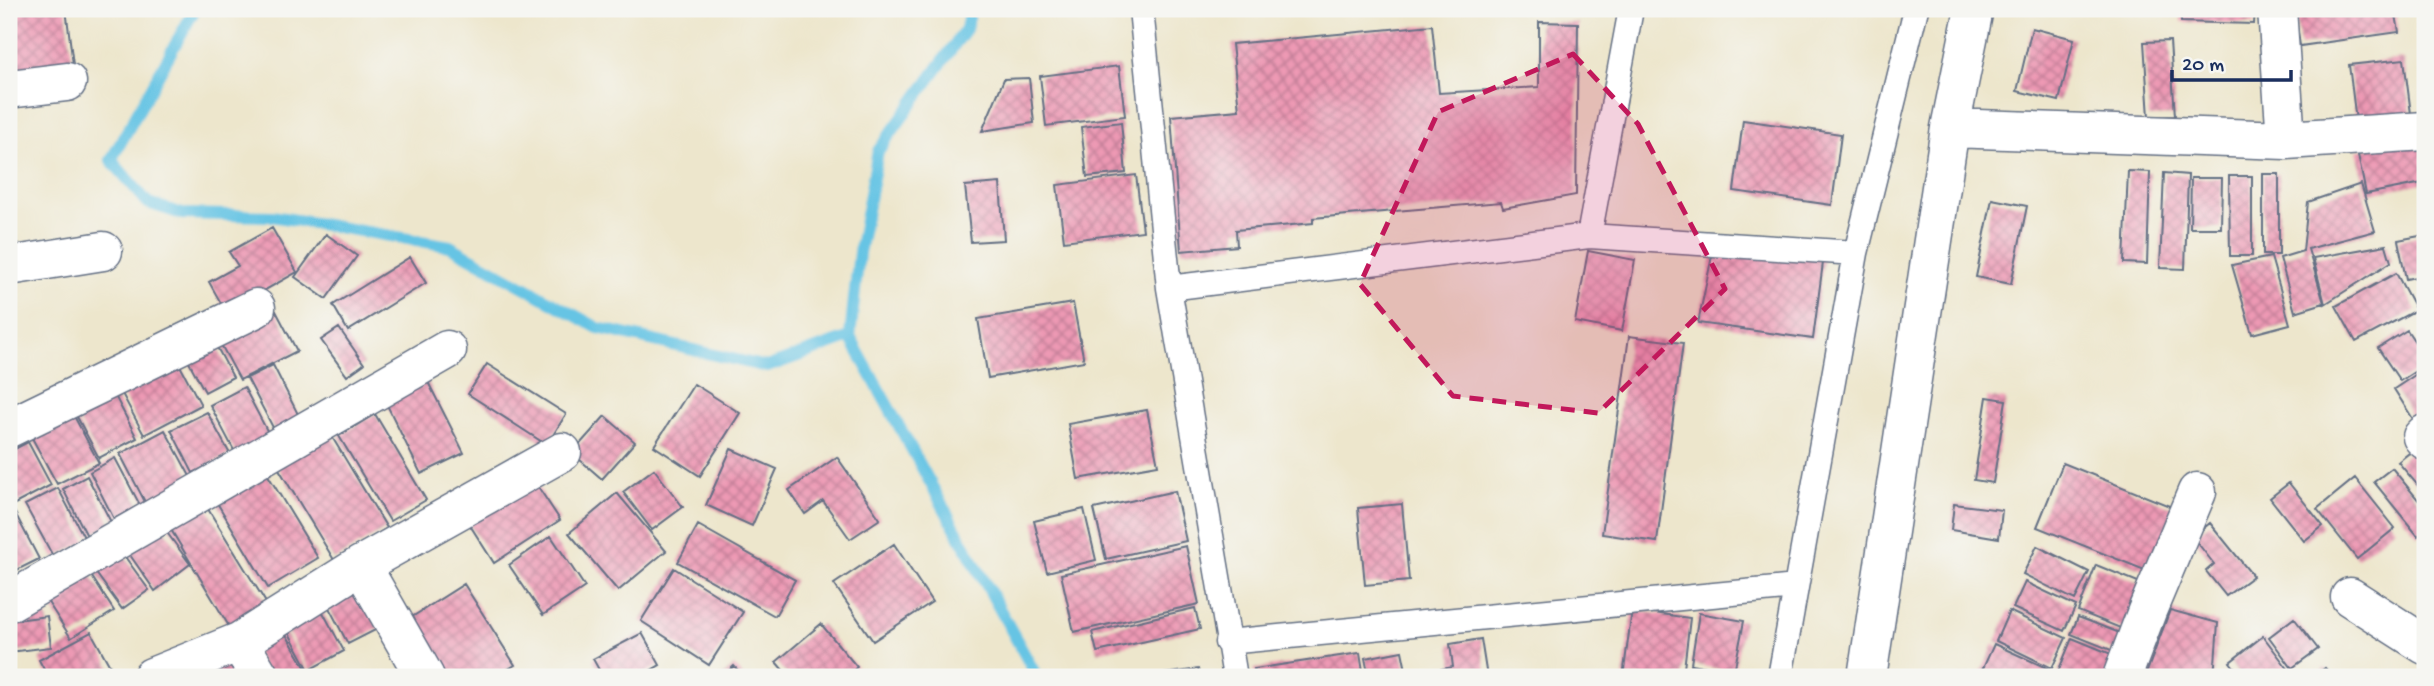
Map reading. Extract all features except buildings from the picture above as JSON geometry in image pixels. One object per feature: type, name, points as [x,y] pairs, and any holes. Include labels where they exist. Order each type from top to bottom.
[{"type":"street","points":[[1867,677],[1950,128],[1974,9]]},
{"type":"street","points":[[2277,9],[2286,140]]},
{"type":"street","points":[[9,89],[67,82]]},
{"type":"street","points":[[1950,128],[2286,140],[2425,131]]},
{"type":"street","points":[[9,266],[103,251]]},
{"type":"street","points":[[9,428],[256,308]]},
{"type":"street","points":[[9,603],[447,350]]},
{"type":"street","points":[[152,677],[239,642],[361,565],[562,452]]},
{"type":"street","points":[[2122,677],[2197,492]]},
{"type":"street","points":[[361,565],[425,677]]},
{"type":"street","points":[[2350,597],[2425,645]]},
{"type":"street","points":[[239,642],[260,677]]},
{"type":"lane","points":[[1140,9],[1169,288],[1235,677]]},
{"type":"lane","points":[[1589,236],[1631,9]]},
{"type":"lane","points":[[1780,677],[1856,253],[1916,9]]},
{"type":"lane","points":[[1169,288],[1589,236],[1856,253]]},
{"type":"lane","points":[[1227,642],[1796,587]]},
{"type":"highlighted area","points":[[1573,54],[1638,124],[1725,289],[1598,413],[1453,396],[1360,284],[1438,112]]},
{"type":"waterway","points":[[195,9],[111,160],[148,203],[182,214],[272,216],[450,246],[598,328],[767,367],[850,337]]},
{"type":"waterway","points":[[970,9],[966,29],[878,151],[859,253],[850,337],[1037,677]]}]
